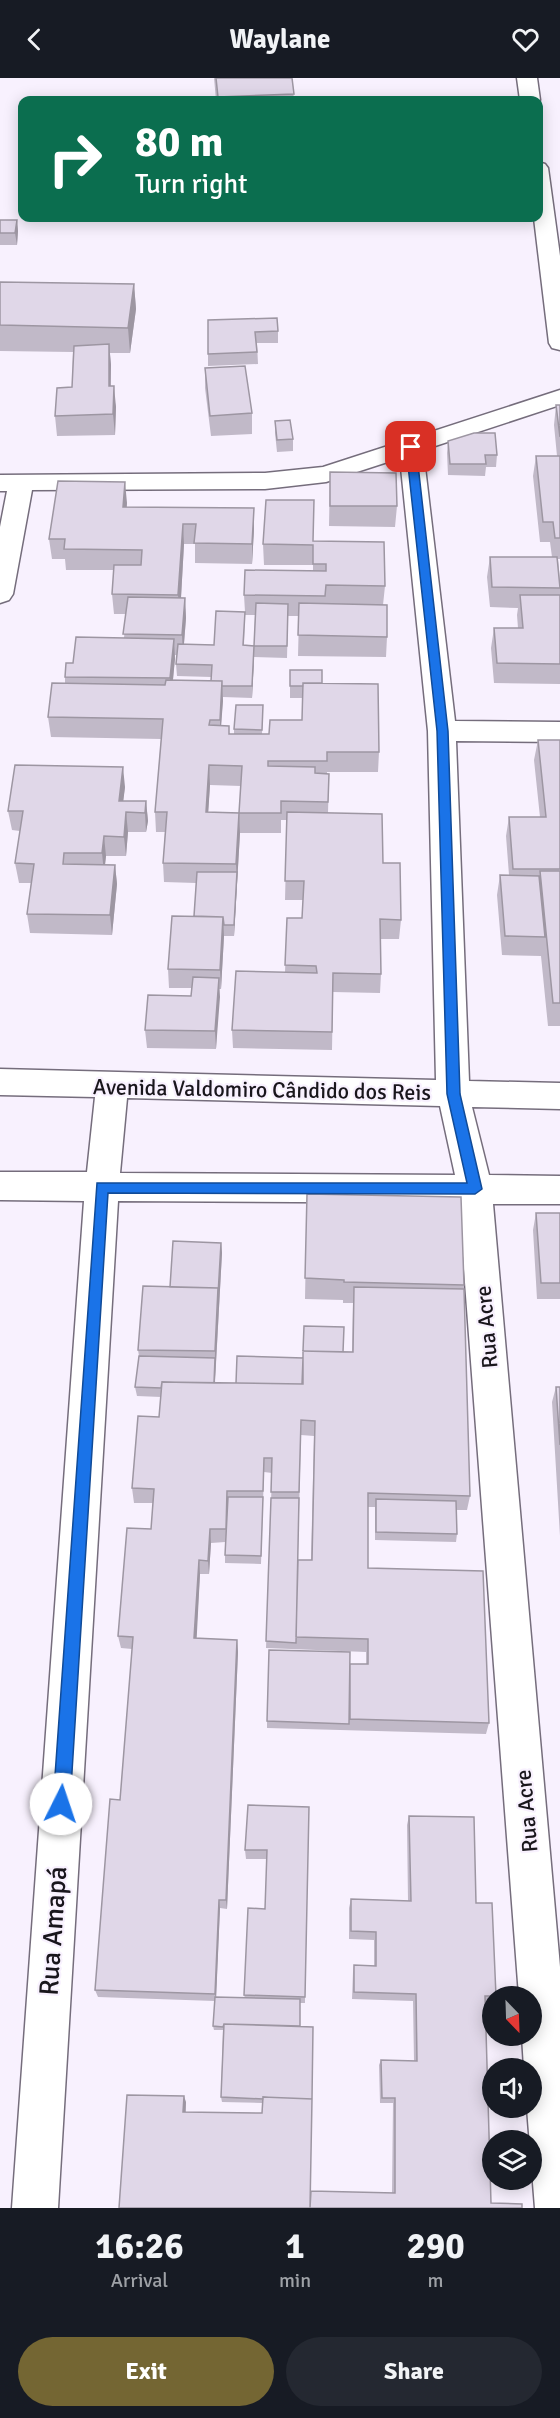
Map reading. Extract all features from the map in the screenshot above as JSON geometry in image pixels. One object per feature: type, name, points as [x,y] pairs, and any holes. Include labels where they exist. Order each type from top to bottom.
[{"type":"street","points":[[528,78],[530,96]]},
{"type":"street","points":[[543,208],[560,343]]},
{"type":"street","points":[[0,594],[10,483],[265,481],[326,474],[560,397]]},
{"type":"street","name":"Rua Acre","points":[[411,447],[442,731],[453,1094],[475,1189],[558,2208]]},
{"type":"street","points":[[442,731],[560,732]]},
{"type":"street","name":"Avenida Valdomiro Cândido dos Reis","points":[[0,1083],[560,1096]]},
{"type":"street","name":"Rua Amapá","points":[[35,2208],[102,1187],[112,1086]]},
{"type":"street","points":[[0,1186],[560,1190]]},
{"type":"building","points":[[216,78],[292,78],[294,94],[218,96]]},
{"type":"building","points":[[0,220],[17,220],[15,233],[0,233]]},
{"type":"building","points":[[0,282],[134,284],[128,328],[0,325]]},
{"type":"building","points":[[277,318],[278,331],[255,332],[257,352],[208,354],[208,320]]},
{"type":"building","points":[[109,344],[109,386],[114,386],[113,414],[55,416],[57,388],[72,387],[74,346]]},
{"type":"building","points":[[245,366],[252,413],[210,416],[205,368]]},
{"type":"building","points":[[556,405],[560,405],[560,437]]},
{"type":"building","points":[[290,420],[293,439],[277,440],[275,421]]},
{"type":"building","points":[[474,433],[495,433],[497,455],[485,455],[486,464],[450,464],[448,441]]},
{"type":"building","points":[[536,456],[560,456],[560,538],[555,538],[553,522],[543,522]]},
{"type":"building","points":[[330,472],[396,473],[397,506],[330,506]]},
{"type":"building","points":[[58,481],[125,482],[123,507],[254,508],[252,544],[194,543],[196,524],[183,524],[178,595],[112,594],[114,565],[141,565],[142,550],[64,549],[65,539],[49,539]]},
{"type":"building","points":[[266,500],[314,500],[313,541],[384,542],[385,586],[326,585],[325,596],[244,595],[245,570],[326,571],[326,564],[313,564],[313,545],[263,544]]},
{"type":"building","points":[[490,557],[557,557],[560,588],[492,587]]},
{"type":"building","points":[[520,595],[560,595],[560,664],[497,663],[494,628],[523,628]]},
{"type":"building","points":[[128,597],[185,598],[182,635],[123,634]]},
{"type":"building","points":[[256,603],[288,604],[287,646],[254,646]]},
{"type":"building","points":[[299,603],[387,605],[387,637],[298,635]]},
{"type":"building","points":[[216,611],[245,612],[243,645],[254,646],[252,686],[222,686],[222,681],[211,681],[212,665],[176,664],[178,644],[214,645]]},
{"type":"building","points":[[76,637],[174,639],[170,678],[65,677],[66,663],[73,663]]},
{"type":"building","points":[[290,670],[322,670],[322,683],[290,686]]},
{"type":"building","points":[[166,680],[222,681],[220,720],[210,720],[209,725],[229,726],[229,734],[269,734],[270,720],[302,720],[303,683],[378,684],[379,752],[327,752],[327,761],[268,761],[268,766],[315,767],[315,773],[329,774],[328,802],[281,801],[281,813],[239,813],[236,864],[163,863],[167,812],[155,812],[163,719],[48,717],[52,683],[165,685]],"holes":[[[209,765],[242,766],[239,813],[206,812]]]},
{"type":"building","points":[[236,705],[263,705],[262,730],[234,729]]},
{"type":"building","points":[[538,740],[560,740],[560,869],[513,869],[509,817],[546,817]]},
{"type":"building","points":[[15,765],[123,767],[119,801],[146,801],[145,813],[126,812],[124,837],[104,836],[102,853],[64,853],[63,864],[115,865],[110,915],[27,914],[34,864],[15,863],[23,811],[8,811]]},
{"type":"building","points":[[287,812],[382,814],[383,863],[400,863],[401,920],[380,919],[381,974],[333,973],[332,1032],[232,1030],[236,971],[317,973],[316,966],[285,965],[287,918],[302,918],[304,881],[285,881]]},
{"type":"building","points":[[540,871],[560,871],[560,1003],[553,1003]]},
{"type":"building","points":[[197,872],[237,872],[234,925],[224,925],[223,917],[194,916]]},
{"type":"building","points":[[500,875],[539,876],[545,937],[505,936]]},
{"type":"building","points":[[172,916],[223,917],[220,970],[168,969]]},
{"type":"building","points":[[193,977],[219,978],[215,1031],[145,1030],[148,995],[191,996]]},
{"type":"building","points":[[307,1194],[461,1197],[464,1285],[344,1282],[344,1280],[305,1278]]},
{"type":"building","points":[[536,1213],[560,1213],[560,1283],[541,1283]]},
{"type":"building","points":[[173,1241],[221,1243],[218,1295],[218,1288],[170,1287]]},
{"type":"building","points":[[143,1286],[218,1288],[215,1351],[138,1350]]},
{"type":"building","points":[[354,1287],[464,1289],[470,1496],[368,1493],[368,1568],[483,1571],[489,1723],[350,1719],[350,1664],[368,1664],[368,1639],[296,1637],[298,1560],[312,1560],[315,1421],[301,1420],[299,1492],[271,1492],[272,1458],[264,1458],[263,1491],[227,1491],[226,1529],[210,1529],[208,1561],[199,1560],[194,1638],[237,1640],[226,1900],[219,1900],[215,1994],[95,1990],[110,1799],[120,1800],[133,1637],[118,1636],[127,1528],[151,1529],[154,1489],[132,1488],[138,1416],[159,1417],[162,1382],[303,1384],[303,1351],[353,1352]]},
{"type":"building","points":[[304,1326],[344,1327],[343,1352],[303,1351]]},
{"type":"building","points":[[139,1356],[215,1358],[214,1383],[162,1382],[161,1388],[135,1387]]},
{"type":"building","points":[[237,1356],[303,1358],[302,1384],[236,1383]]},
{"type":"building","points":[[556,1387],[560,1387],[560,1445]]},
{"type":"building","points":[[228,1497],[263,1497],[261,1556],[225,1555]]},
{"type":"building","points":[[271,1498],[299,1498],[296,1643],[266,1641]]},
{"type":"building","points":[[376,1499],[456,1501],[457,1534],[376,1532]]},
{"type":"building","points":[[269,1650],[350,1652],[349,1724],[267,1721]]},
{"type":"building","points":[[248,1805],[309,1807],[305,1997],[244,1995],[248,1908],[265,1909],[267,1850],[245,1850]]},
{"type":"building","points":[[409,1816],[474,1817],[476,1903],[492,1903],[496,1986],[482,1986],[482,2046],[486,2046],[487,2058],[482,2058],[482,2118],[489,2118],[489,2130],[482,2130],[482,2190],[491,2190],[491,2203],[522,2204],[522,2208],[310,2208],[311,2191],[395,2193],[395,2098],[382,2098],[381,2060],[417,2061],[416,1994],[354,1992],[354,1965],[376,1966],[376,1932],[351,1931],[351,1899],[411,1901]]},
{"type":"building","points":[[215,1997],[300,1999],[300,2026],[224,2024],[223,2027],[213,2026]]},
{"type":"building","points":[[224,2024],[313,2027],[312,2099],[221,2097]]},
{"type":"building","points":[[127,2095],[184,2096],[183,2112],[262,2113],[263,2097],[312,2099],[310,2208],[119,2208]]},
{"type":"route","points":[[61,1804],[102,1187],[475,1189],[453,1094],[442,731],[411,447]]}]
